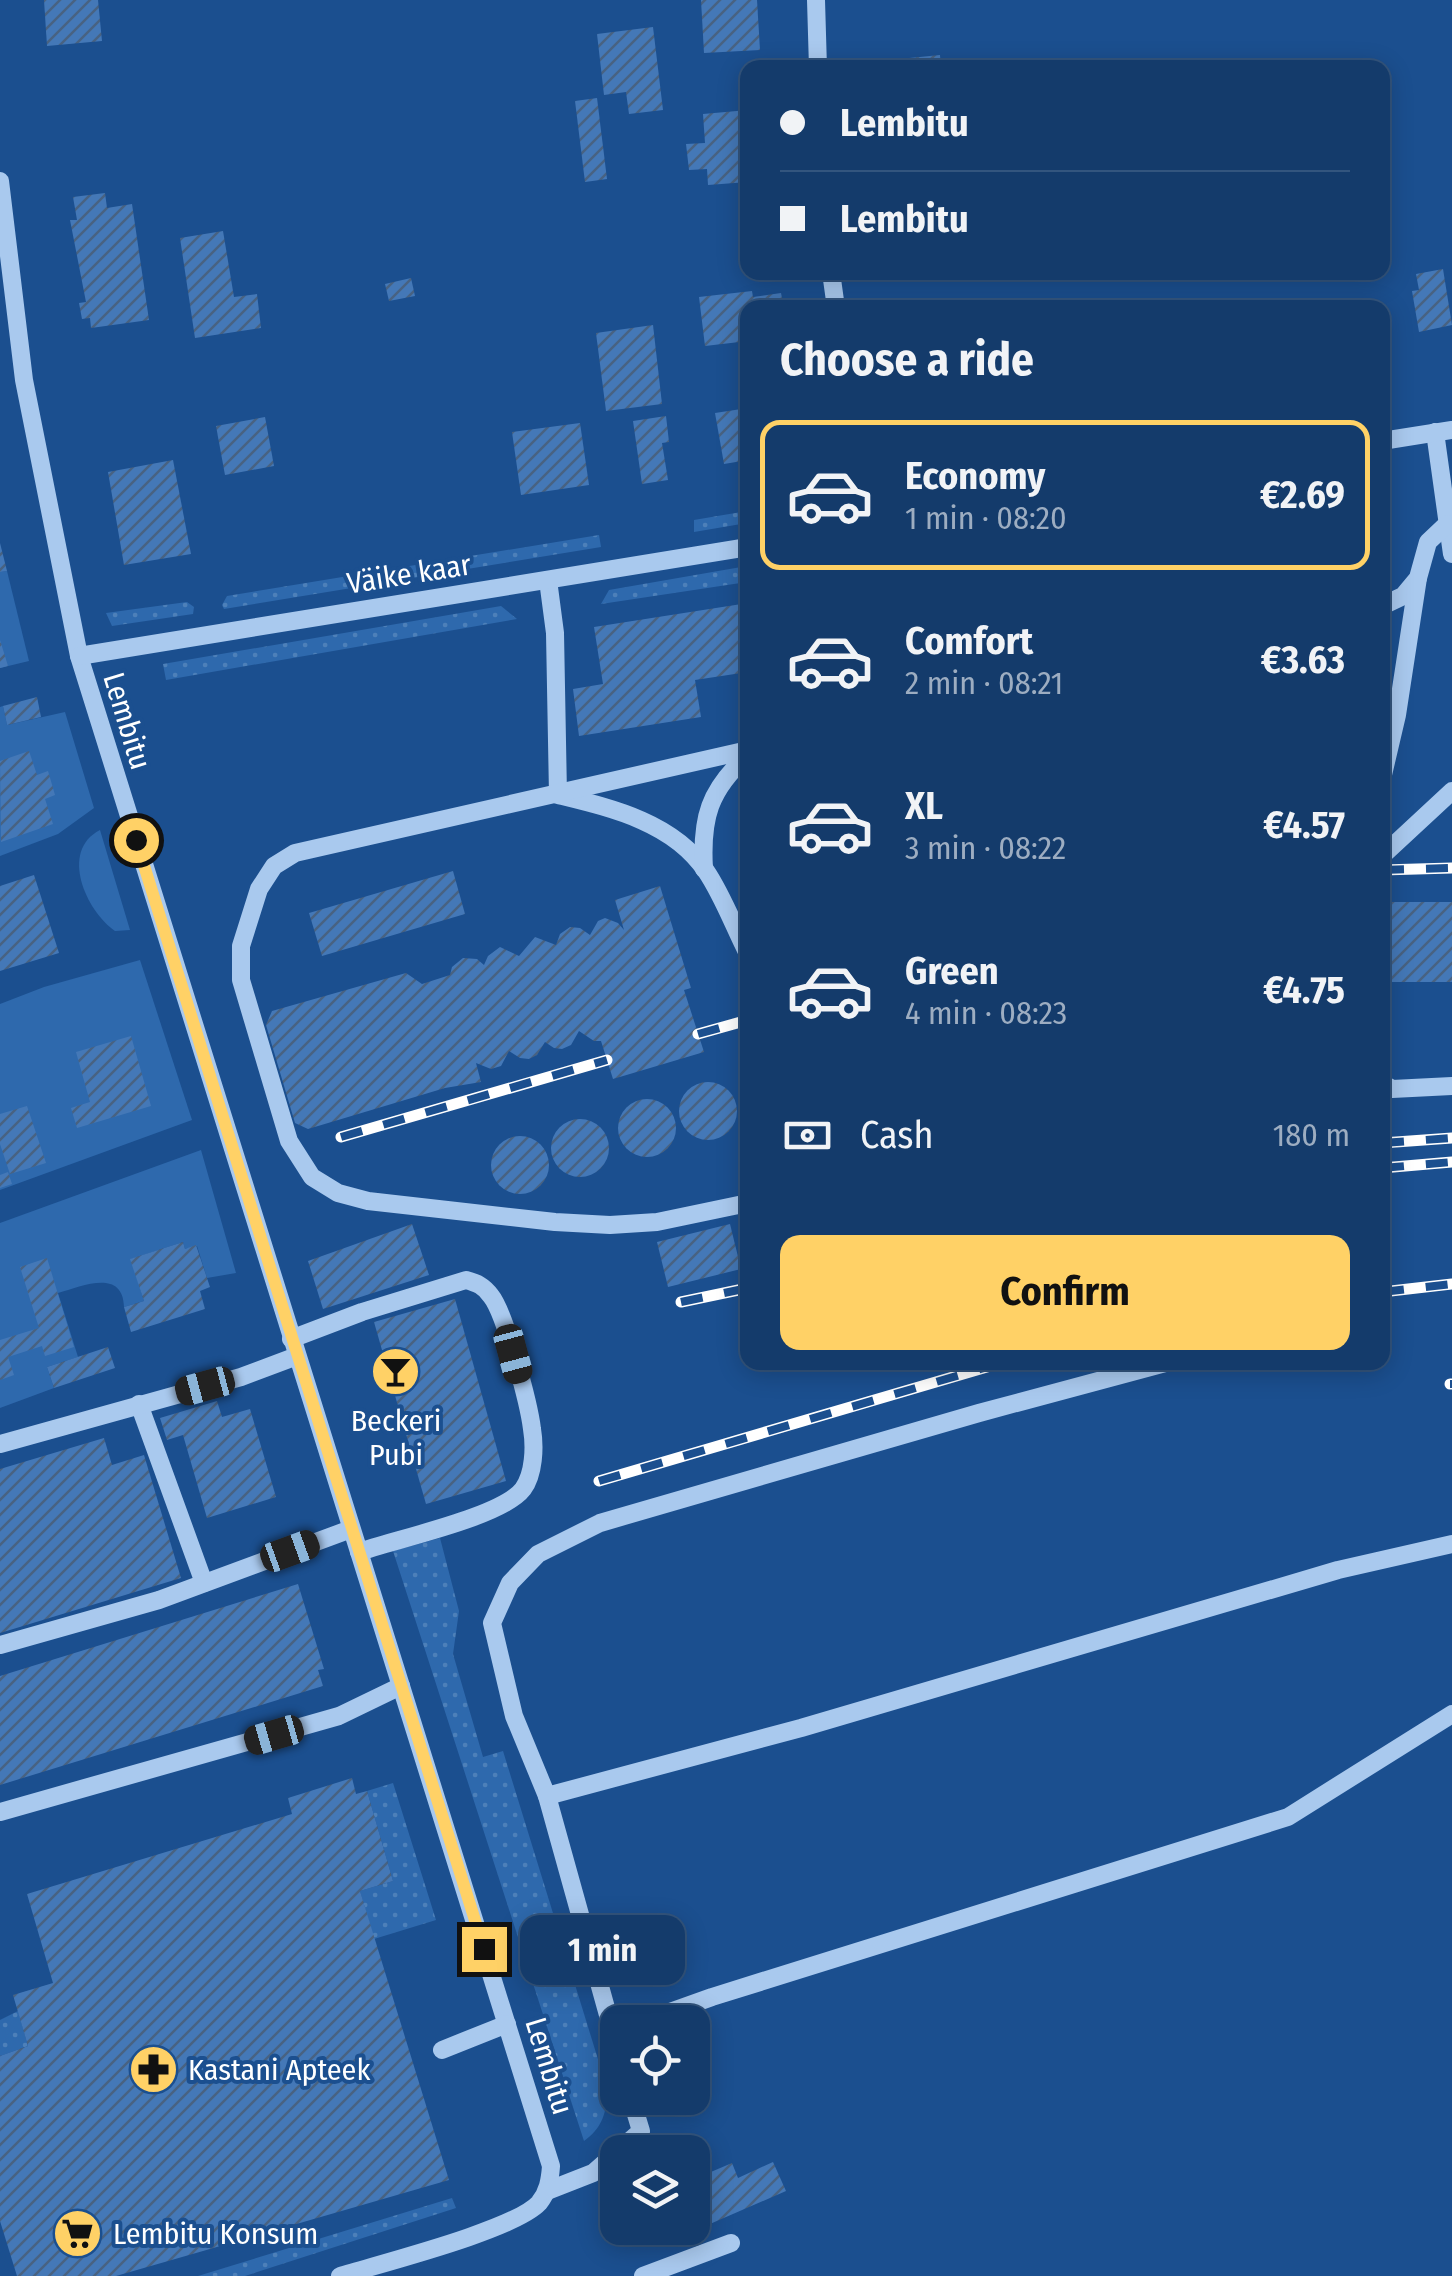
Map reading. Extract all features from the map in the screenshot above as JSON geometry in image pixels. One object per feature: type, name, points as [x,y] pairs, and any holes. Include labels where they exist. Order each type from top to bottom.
[{"type":"street","points":[[816,0],[818,60]]},
{"type":"street","name":"Lembitu","points":[[0,181],[9,315],[79,656],[507,2024],[550,2166],[547,2191]]},
{"type":"street","points":[[1390,440],[1444,431],[1447,524],[1452,554]]},
{"type":"street","points":[[1390,744],[1418,578],[1428,542],[1447,524]]},
{"type":"street","name":"Väike kaar","points":[[79,656],[740,548]]},
{"type":"street","points":[[1390,602],[1403,596],[1418,578]]},
{"type":"street","points":[[548,580],[554,633],[558,795]]},
{"type":"street","points":[[740,754],[295,853],[274,866],[259,889],[241,946],[242,980],[288,1141],[300,1163],[324,1186],[368,1201],[420,1209],[610,1225],[657,1222],[740,1205]]},
{"type":"street","points":[[704,869],[702,836],[708,810],[726,776],[740,761]]},
{"type":"street","points":[[1390,849],[1452,791]]},
{"type":"street","points":[[558,795],[624,812],[654,827],[704,869],[740,939]]},
{"type":"street","points":[[1390,1087],[1452,1086]]},
{"type":"street","points":[[0,1444],[241,1376],[362,1312],[466,1280],[480,1284],[494,1299],[513,1354],[533,1431],[531,1474],[522,1491],[498,1508],[358,1552]]},
{"type":"street","points":[[607,2005],[547,1796],[514,1716],[492,1623],[510,1583],[538,1554],[600,1523],[1139,1370]]},
{"type":"street","points":[[139,1404],[204,1582]]},
{"type":"street","points":[[0,1645],[159,1600],[351,1529]]},
{"type":"street","points":[[547,1796],[800,1728],[1338,1570],[1452,1544]]},
{"type":"street","points":[[0,1812],[340,1716],[401,1686]]},
{"type":"street","points":[[690,2005],[1288,1817],[1452,1714]]},
{"type":"street","points":[[442,2050],[507,2024]]},
{"type":"street","points":[[340,2276],[360,2273],[503,2225],[531,2210],[547,2191],[593,2172],[641,2131],[636,2115]]},
{"type":"street","points":[[643,2276],[731,2243]]},
{"type":"shaded area","points":[[740,512],[740,524],[694,532],[694,520]]},
{"type":"shaded area","points":[[599,535],[601,547],[224,609],[222,605],[227,596]]},
{"type":"shaded area","points":[[740,567],[740,583],[601,604],[609,590]]},
{"type":"shaded area","points":[[7,571],[29,661],[0,668],[0,572]]},
{"type":"shaded area","points":[[187,602],[194,607],[193,614],[112,626],[106,613]]},
{"type":"shaded area","points":[[501,606],[517,619],[166,680],[163,664]]},
{"type":"shaded area","points":[[3,706],[7,725],[65,712],[94,808],[58,834],[0,856],[0,707]]},
{"type":"shaded area","points":[[100,830],[130,930],[115,931],[104,922],[81,881],[81,852]]},
{"type":"shaded area","points":[[140,960],[192,1120],[0,1190],[0,1004],[44,987]]},
{"type":"shaded area","points":[[201,1150],[236,1273],[207,1278],[197,1246],[185,1249],[183,1242],[131,1259],[144,1301],[124,1307],[117,1287],[100,1283],[58,1293],[78,1357],[47,1367],[54,1388],[0,1408],[0,1223]]},
{"type":"shaded area","points":[[440,1538],[459,1611],[453,1654],[483,1757],[503,1751],[600,2066],[600,2115],[604,2115],[584,2141],[393,1551]]},
{"type":"shaded area","points":[[393,1783],[436,1920],[374,1939],[360,1891],[393,1881],[367,1791]]},
{"type":"shaded area","points":[[18,2011],[28,2046],[0,2056],[0,2020]]},
{"type":"shaded area","points":[[452,2198],[456,2208],[245,2276],[198,2276]]},
{"type":"building","points":[[44,0],[98,0],[102,41],[47,46]]},
{"type":"building","points":[[701,0],[757,0],[760,50],[704,53]]},
{"type":"building","points":[[653,27],[663,110],[629,114],[626,92],[604,95],[597,34]]},
{"type":"building","points":[[940,55],[940,60],[889,60]]},
{"type":"building","points":[[597,98],[607,179],[585,182],[575,101]]},
{"type":"building","points":[[740,111],[740,183],[708,185],[707,169],[689,170],[686,144],[705,143],[703,114]]},
{"type":"building","points":[[105,193],[107,208],[132,204],[149,320],[91,328],[90,318],[82,319],[79,303],[86,302],[70,220],[77,220],[73,197]]},
{"type":"building","points":[[223,231],[234,297],[257,294],[261,328],[195,338],[180,238]]},
{"type":"building","points":[[1443,269],[1452,325],[1419,332],[1412,291],[1419,290],[1416,274]]},
{"type":"building","points":[[411,278],[415,296],[389,301],[385,284]]},
{"type":"building","points":[[752,291],[753,297],[781,293],[782,300],[740,300],[740,342],[705,346],[699,297]]},
{"type":"building","points":[[653,325],[662,404],[606,411],[596,333]]},
{"type":"building","points":[[740,409],[740,461],[724,464],[715,413]]},
{"type":"building","points":[[666,416],[669,442],[662,443],[668,480],[642,484],[633,421]]},
{"type":"building","points":[[265,417],[274,466],[225,475],[216,426]]},
{"type":"building","points":[[580,423],[589,485],[521,495],[512,432]]},
{"type":"building","points":[[173,460],[191,554],[124,565],[108,472]]},
{"type":"building","points":[[0,543],[7,571],[0,572]]},
{"type":"building","points":[[740,604],[740,673],[695,680],[701,717],[579,736],[573,689],[603,684],[594,627]]},
{"type":"building","points":[[0,640],[8,666],[0,668]]},
{"type":"building","points":[[37,697],[41,717],[7,725],[3,706]]},
{"type":"building","points":[[29,751],[37,775],[48,771],[55,795],[45,799],[53,824],[1,842],[0,761]]},
{"type":"building","points":[[453,871],[465,914],[322,956],[309,913]]},
{"type":"building","points":[[34,875],[59,953],[0,971],[0,886]]},
{"type":"building","points":[[660,886],[691,988],[684,990],[704,1052],[613,1079],[601,1041],[579,1031],[571,1045],[562,1049],[545,1042],[537,1055],[529,1059],[509,1051],[501,1066],[491,1069],[476,1063],[481,1082],[445,1088],[308,1129],[295,1123],[266,1025],[272,1011],[406,973],[422,984],[450,975],[452,967],[463,958],[477,959],[484,965],[500,947],[519,956],[535,937],[556,945],[560,934],[570,927],[590,935],[598,921],[605,918],[624,930],[615,900]]},
{"type":"building","points":[[1390,902],[1452,902],[1452,982],[1390,982]]},
{"type":"building","points":[[131,1036],[151,1106],[77,1128],[71,1108],[90,1102],[76,1052]]},
{"type":"building","points":[[708,1082],[728,1091],[737,1111],[728,1131],[708,1140],[688,1131],[679,1111],[688,1091]]},
{"type":"building","points":[[647,1099],[667,1108],[676,1128],[667,1148],[647,1157],[627,1148],[618,1128],[627,1108]]},
{"type":"building","points":[[27,1106],[46,1163],[10,1174],[0,1144],[0,1114]]},
{"type":"building","points":[[580,1119],[600,1128],[609,1148],[600,1168],[580,1177],[560,1168],[551,1148],[560,1128]]},
{"type":"building","points":[[520,1136],[540,1145],[549,1165],[540,1185],[520,1194],[500,1185],[491,1165],[500,1145]]},
{"type":"building","points":[[8,1172],[12,1184],[0,1188],[0,1175]]},
{"type":"building","points":[[412,1224],[429,1275],[323,1309],[308,1261]]},
{"type":"building","points":[[730,1224],[740,1269],[668,1287],[657,1242]]},
{"type":"building","points":[[183,1242],[185,1249],[196,1245],[210,1287],[200,1291],[205,1309],[131,1332],[124,1307],[144,1301],[130,1259]]},
{"type":"building","points":[[47,1258],[74,1347],[45,1356],[42,1346],[8,1357],[14,1375],[0,1380],[0,1340],[39,1328],[20,1267]]},
{"type":"building","points":[[455,1299],[506,1481],[426,1504],[374,1322]]},
{"type":"building","points":[[108,1347],[115,1368],[54,1388],[47,1367]]},
{"type":"building","points":[[217,1401],[222,1417],[250,1409],[276,1497],[207,1518],[183,1435],[167,1440],[160,1418]]},
{"type":"building","points":[[104,1438],[112,1465],[144,1455],[181,1578],[0,1633],[0,1469]]},
{"type":"building","points":[[298,1584],[324,1669],[318,1670],[323,1686],[0,1785],[0,1676]]},
{"type":"building","points":[[352,1778],[356,1794],[367,1791],[393,1881],[360,1891],[449,2180],[116,2276],[17,2276],[0,2221],[0,2056],[28,2046],[13,1995],[53,1983],[27,1894],[292,1814],[288,1798]]},
{"type":"building","points":[[773,2162],[786,2191],[710,2224],[710,2172],[732,2163],[738,2178]]},
{"type":"railway","points":[[1390,870],[1452,868]]},
{"type":"railway","points":[[698,1034],[740,1022]]},
{"type":"railway","points":[[341,1137],[607,1060]]},
{"type":"railway","points":[[1390,1142],[1452,1138]]},
{"type":"railway","points":[[1390,1167],[1452,1162]]},
{"type":"railway","points":[[1390,1291],[1452,1284]]},
{"type":"railway","points":[[681,1302],[740,1290]]},
{"type":"railway","points":[[599,1481],[977,1370]]},
{"type":"place","name":"Beckeri Pubi","points":[[396,1372]]},
{"type":"place","name":"Kastani Apteek","points":[[153,2070]]},
{"type":"place","name":"Lembitu Konsum","points":[[78,2234]]},
{"type":"route","points":[[136,840],[484,1949]]}]
